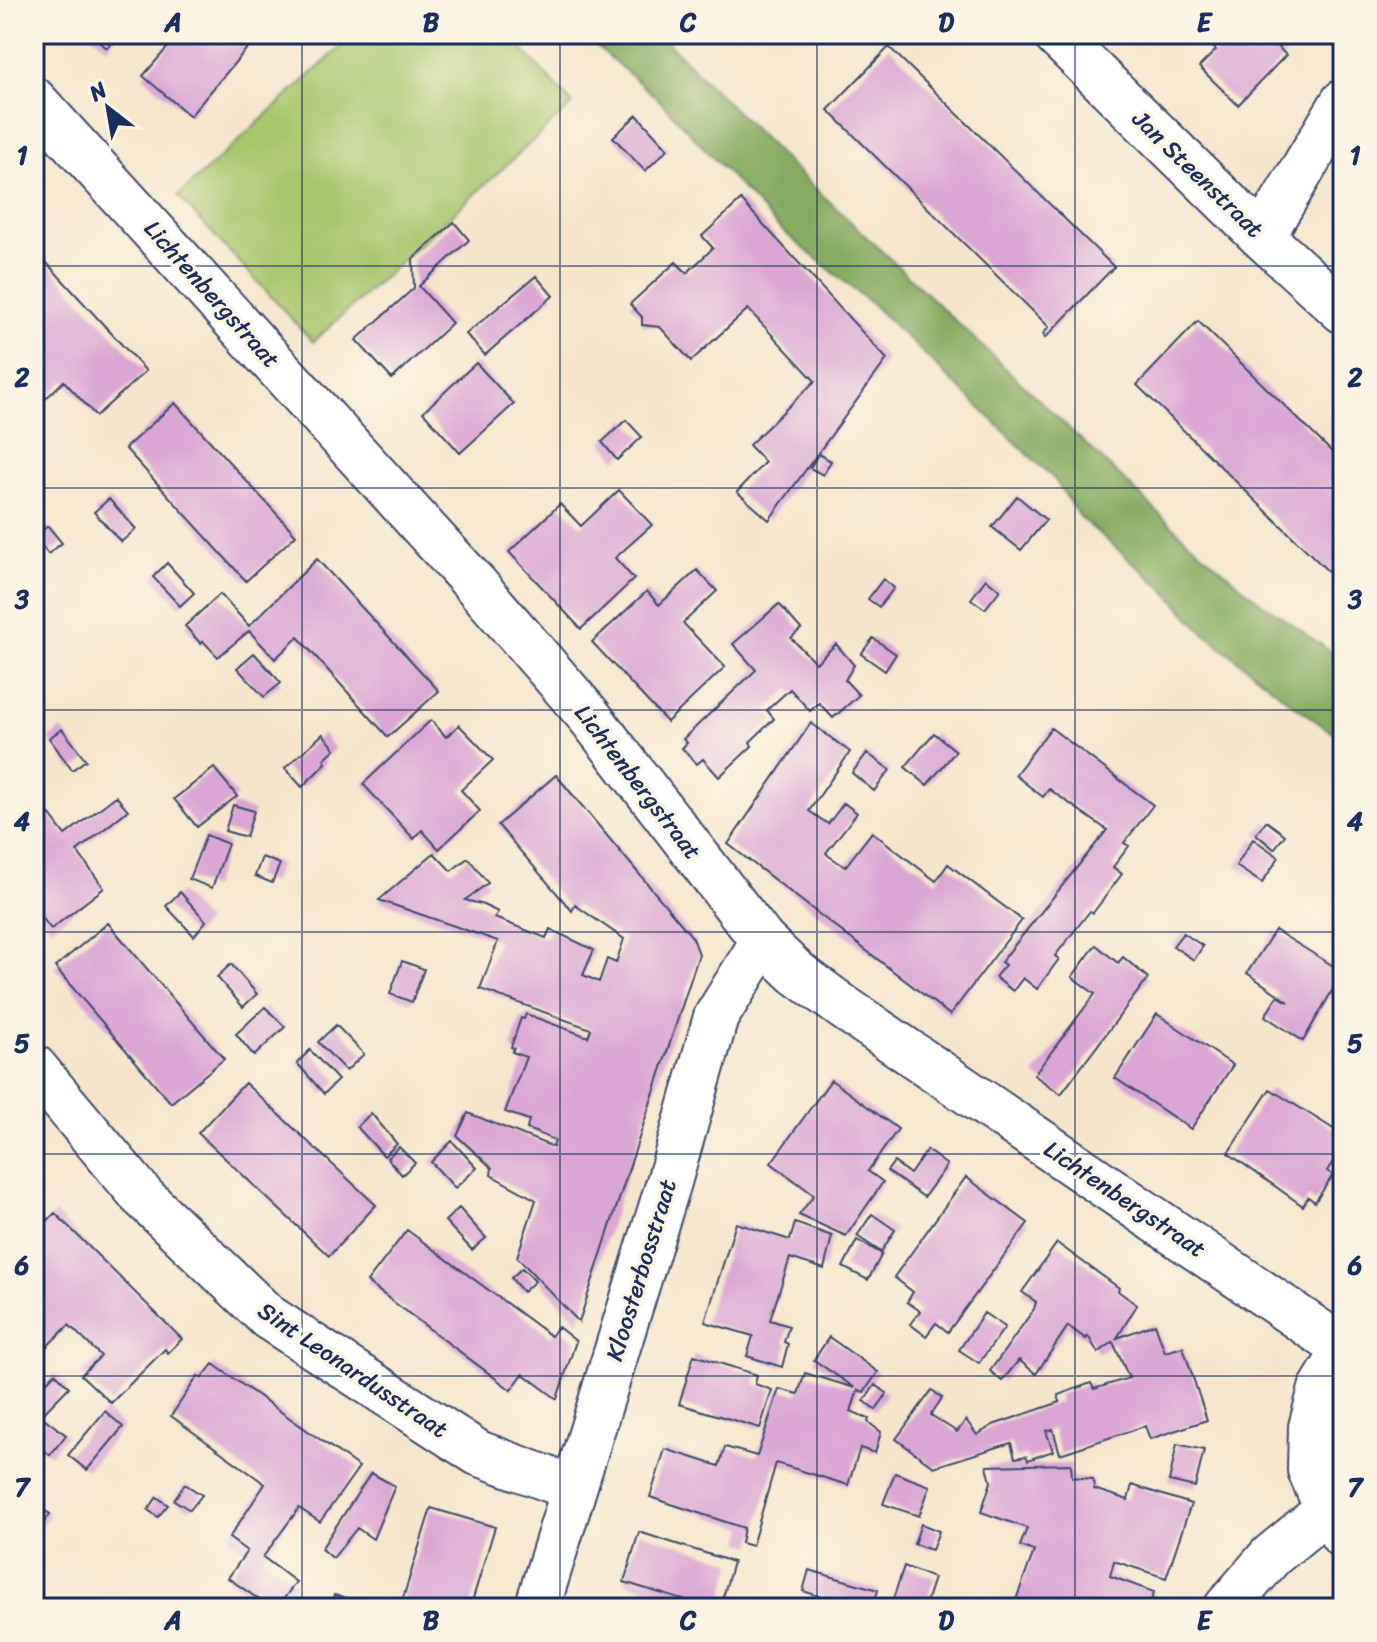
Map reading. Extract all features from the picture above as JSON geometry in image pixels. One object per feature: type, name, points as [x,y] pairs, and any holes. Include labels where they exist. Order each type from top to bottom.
[{"type":"street","name":"Jan Steenstraat","points":[[1055,34],[1262,237],[1343,311]]},
{"type":"street","name":"Lichtenbergstraat","points":[[34,100],[486,596],[589,716],[763,941],[797,973],[843,1007],[1343,1351]]},
{"type":"street","points":[[1262,237],[1343,102]]},
{"type":"street","name":"Kloosterbosstraat","points":[[537,1608],[716,1017],[763,941]]},
{"type":"street","name":"Sint Leonardusstraat","points":[[34,1067],[143,1197],[268,1317],[478,1453],[573,1488]]},
{"type":"street","points":[[1226,1608],[1271,1556],[1335,1523],[1310,1470],[1311,1427],[1321,1389],[1343,1351]]},
{"type":"green space","points":[[355,34],[508,34],[573,104],[313,342],[178,196]]},
{"type":"green space","points":[[583,34],[659,34],[779,154],[1186,539],[1259,601],[1343,660],[1343,732],[1330,731],[1204,633],[1164,589],[1081,518],[1054,479],[875,307],[779,228],[659,100]]},
{"type":"building","points":[[90,34],[119,34],[107,48]]},
{"type":"building","points":[[179,34],[259,34],[190,116],[143,76]]},
{"type":"building","points":[[1200,34],[1265,34],[1286,55],[1238,105],[1199,67],[1216,50]]},
{"type":"building","points":[[889,47],[1114,267],[1045,338],[1043,334],[1049,327],[828,110]]},
{"type":"building","points":[[637,115],[668,149],[645,171],[613,137]]},
{"type":"building","points":[[741,200],[887,359],[769,520],[737,492],[765,462],[749,445],[815,381],[748,309],[691,361],[660,327],[642,325],[642,317],[630,304],[676,262],[687,273],[713,248],[702,236]]},
{"type":"building","points":[[454,222],[469,240],[419,286],[452,323],[392,379],[356,340],[414,288],[413,259]]},
{"type":"building","points":[[34,249],[146,371],[96,416],[64,381],[34,410]]},
{"type":"building","points":[[536,276],[553,296],[485,355],[466,334]]},
{"type":"building","points":[[1198,321],[1343,463],[1343,586],[1137,385]]},
{"type":"building","points":[[476,363],[514,404],[460,453],[423,412]]},
{"type":"building","points":[[175,403],[296,535],[246,581],[125,448]]},
{"type":"building","points":[[626,420],[642,437],[617,460],[602,442]]},
{"type":"building","points":[[818,454],[831,461],[823,475],[810,468]]},
{"type":"building","points":[[619,490],[652,525],[615,558],[634,579],[581,629],[509,552],[560,504],[581,526]]},
{"type":"building","points":[[1017,496],[1046,520],[1021,550],[992,527]]},
{"type":"building","points":[[109,499],[136,529],[121,542],[94,512]]},
{"type":"building","points":[[48,526],[62,543],[48,554],[34,536]]},
{"type":"building","points":[[317,559],[439,691],[388,737],[298,637],[275,659],[249,631],[218,657],[185,626],[220,594],[249,626]]},
{"type":"building","points":[[167,563],[194,593],[180,606],[153,577]]},
{"type":"building","points":[[697,570],[717,591],[683,623],[725,667],[667,722],[592,642],[647,591],[659,605]]},
{"type":"building","points":[[883,579],[894,588],[879,607],[868,599]]},
{"type":"building","points":[[986,579],[1000,590],[985,609],[971,599]]},
{"type":"building","points":[[779,604],[801,629],[791,638],[816,663],[836,644],[854,665],[845,680],[859,695],[833,718],[819,703],[810,711],[790,689],[767,710],[774,719],[750,742],[752,746],[719,777],[703,759],[697,764],[682,748],[687,743],[683,739],[756,670],[733,644]]},
{"type":"building","points":[[873,638],[896,654],[885,671],[861,654]]},
{"type":"building","points":[[254,653],[281,683],[264,697],[237,668]]},
{"type":"building","points":[[431,720],[446,737],[459,725],[493,760],[461,790],[480,811],[439,849],[422,830],[414,839],[363,784]]},
{"type":"building","points":[[811,723],[850,752],[809,811],[828,824],[844,803],[857,813],[826,853],[829,856],[845,867],[872,832],[936,881],[948,864],[1022,920],[950,1015],[728,844]]},
{"type":"building","points":[[1051,728],[1153,805],[1124,843],[1129,846],[1113,867],[1122,874],[1055,956],[1059,959],[1037,989],[1023,978],[1013,991],[995,977],[1005,965],[1001,962],[1107,830],[1049,789],[1043,797],[1015,775]]},
{"type":"building","points":[[62,729],[86,760],[72,770],[49,738]]},
{"type":"building","points":[[934,733],[956,751],[927,785],[905,767]]},
{"type":"building","points":[[323,734],[335,749],[302,787],[285,768]]},
{"type":"building","points":[[867,753],[890,770],[874,791],[852,773]]},
{"type":"building","points":[[214,768],[237,796],[197,827],[174,799]]},
{"type":"building","points":[[556,775],[693,938],[699,954],[579,1322],[517,1257],[536,1200],[491,1175],[492,1168],[457,1136],[468,1113],[553,1147],[555,1140],[527,1129],[529,1120],[505,1112],[526,1057],[512,1052],[514,1048],[511,1047],[521,1018],[524,1019],[526,1014],[588,1037],[591,1029],[480,989],[498,941],[379,900],[434,853],[451,871],[468,858],[488,883],[465,900],[498,912],[494,918],[546,938],[550,929],[594,950],[583,975],[599,982],[607,959],[616,963],[624,939],[575,905],[572,911],[498,825]]},
{"type":"building","points":[[34,794],[65,835],[116,796],[128,810],[77,851],[104,888],[51,929],[34,907]]},
{"type":"building","points":[[233,805],[254,811],[246,837],[225,831]]},
{"type":"building","points":[[1266,821],[1285,835],[1274,849],[1256,834]]},
{"type":"building","points":[[206,835],[228,844],[212,888],[189,879]]},
{"type":"building","points":[[1253,839],[1279,857],[1262,883],[1236,866]]},
{"type":"building","points":[[262,857],[280,864],[272,883],[255,876]]},
{"type":"building","points":[[180,892],[206,921],[194,936],[166,906]]},
{"type":"building","points":[[108,923],[224,1059],[171,1103],[55,967]]},
{"type":"building","points":[[1275,930],[1343,972],[1303,1041],[1265,1016],[1278,996],[1289,1002],[1247,973]]},
{"type":"building","points":[[1183,933],[1203,946],[1194,960],[1173,946]]},
{"type":"building","points":[[1096,945],[1118,963],[1123,957],[1148,978],[1061,1094],[1034,1075],[1095,994],[1072,977]]},
{"type":"building","points":[[402,961],[424,969],[412,1002],[390,994]]},
{"type":"building","points":[[231,964],[257,994],[243,1007],[217,977]]},
{"type":"building","points":[[265,1007],[285,1027],[254,1056],[236,1034]]},
{"type":"building","points":[[1157,1014],[1233,1065],[1191,1129],[1115,1078]]},
{"type":"building","points":[[336,1025],[364,1054],[346,1071],[318,1042]]},
{"type":"building","points":[[310,1050],[338,1080],[324,1094],[297,1063]]},
{"type":"building","points":[[831,1080],[898,1129],[868,1171],[883,1182],[846,1236],[799,1215],[814,1195],[771,1163]]},
{"type":"building","points":[[245,1083],[376,1205],[329,1256],[198,1133]]},
{"type":"building","points":[[1270,1089],[1343,1135],[1343,1146],[1327,1171],[1333,1175],[1315,1202],[1308,1197],[1303,1206],[1228,1153]]},
{"type":"building","points":[[371,1113],[397,1144],[384,1156],[357,1127]]},
{"type":"building","points":[[452,1141],[477,1168],[455,1188],[431,1162]]},
{"type":"building","points":[[399,1147],[415,1163],[402,1175],[387,1158]]},
{"type":"building","points":[[927,1150],[947,1165],[924,1197],[887,1171],[894,1162],[910,1174]]},
{"type":"building","points":[[966,1177],[1028,1223],[948,1332],[936,1323],[926,1336],[910,1324],[920,1311],[907,1302],[913,1292],[894,1277]]},
{"type":"building","points":[[459,1208],[486,1238],[472,1250],[445,1221]]},
{"type":"building","points":[[55,1213],[182,1339],[168,1353],[165,1349],[111,1403],[81,1375],[101,1356],[69,1325],[34,1359],[34,1235]]},
{"type":"building","points":[[872,1214],[895,1230],[881,1252],[857,1236]]},
{"type":"building","points":[[736,1223],[790,1240],[795,1223],[832,1236],[824,1269],[790,1258],[770,1320],[789,1326],[782,1367],[747,1356],[753,1336],[705,1322]]},
{"type":"building","points":[[407,1230],[551,1336],[558,1327],[576,1341],[557,1399],[523,1374],[511,1390],[367,1282]]},
{"type":"building","points":[[857,1240],[882,1254],[868,1280],[843,1267]]},
{"type":"building","points":[[1057,1243],[1119,1288],[1118,1291],[1137,1305],[1117,1338],[1155,1324],[1165,1352],[1183,1347],[1207,1420],[1150,1439],[1145,1426],[1060,1454],[1053,1429],[1046,1431],[1053,1451],[1028,1460],[1026,1456],[1015,1458],[1011,1443],[934,1467],[896,1439],[932,1390],[942,1398],[931,1415],[957,1432],[966,1420],[977,1435],[993,1425],[1060,1402],[1058,1395],[1091,1383],[1094,1389],[1129,1378],[1113,1342],[1098,1353],[1088,1336],[1086,1339],[1068,1326],[1036,1374],[1019,1360],[1002,1381],[990,1371],[1034,1309],[1036,1302],[1022,1292]]},
{"type":"building","points":[[522,1268],[535,1281],[523,1292],[511,1278]]},
{"type":"building","points":[[984,1313],[1005,1327],[979,1363],[959,1350]]},
{"type":"building","points":[[829,1337],[878,1372],[864,1392],[858,1390],[851,1411],[869,1419],[868,1422],[881,1432],[875,1453],[860,1448],[848,1485],[776,1463],[752,1546],[741,1543],[744,1528],[650,1497],[665,1449],[719,1466],[725,1447],[757,1456],[779,1389],[798,1394],[805,1373],[855,1388],[814,1360]]},
{"type":"building","points":[[694,1355],[757,1375],[755,1384],[772,1390],[760,1428],[679,1404]]},
{"type":"building","points":[[213,1364],[359,1467],[320,1522],[299,1508],[263,1557],[296,1582],[277,1608],[271,1608],[228,1578],[247,1551],[229,1538],[265,1484],[171,1416],[198,1376],[202,1378]]},
{"type":"building","points":[[55,1373],[69,1387],[41,1416],[66,1435],[50,1455],[34,1443],[34,1395]]},
{"type":"building","points":[[875,1385],[887,1393],[876,1410],[864,1401]]},
{"type":"building","points":[[105,1411],[123,1427],[87,1470],[68,1455]]},
{"type":"building","points":[[1177,1444],[1204,1450],[1195,1487],[1169,1481]]},
{"type":"building","points":[[1071,1464],[1072,1477],[1093,1479],[1094,1489],[1128,1500],[1132,1485],[1191,1504],[1166,1578],[1114,1561],[1110,1576],[1154,1592],[1149,1608],[1013,1608],[1034,1551],[1020,1546],[1027,1528],[981,1512],[991,1482],[987,1466]]},
{"type":"building","points":[[371,1473],[395,1486],[373,1539],[357,1528],[333,1558],[321,1549]]},
{"type":"building","points":[[895,1473],[930,1486],[919,1516],[883,1504]]},
{"type":"building","points":[[185,1484],[202,1495],[190,1510],[174,1500]]},
{"type":"building","points":[[157,1497],[168,1505],[158,1517],[148,1510]]},
{"type":"building","points":[[34,1506],[50,1514],[34,1536]]},
{"type":"building","points":[[431,1508],[495,1527],[470,1608],[400,1608]]},
{"type":"building","points":[[921,1524],[939,1531],[932,1550],[914,1544]]},
{"type":"building","points":[[639,1532],[733,1562],[720,1608],[709,1608],[624,1582]]},
{"type":"building","points":[[904,1566],[934,1578],[924,1608],[890,1608]]},
{"type":"building","points":[[809,1570],[878,1590],[873,1608],[857,1608],[803,1591]]},
{"type":"building","points":[[334,1595],[353,1600],[351,1608],[330,1608]]}]
